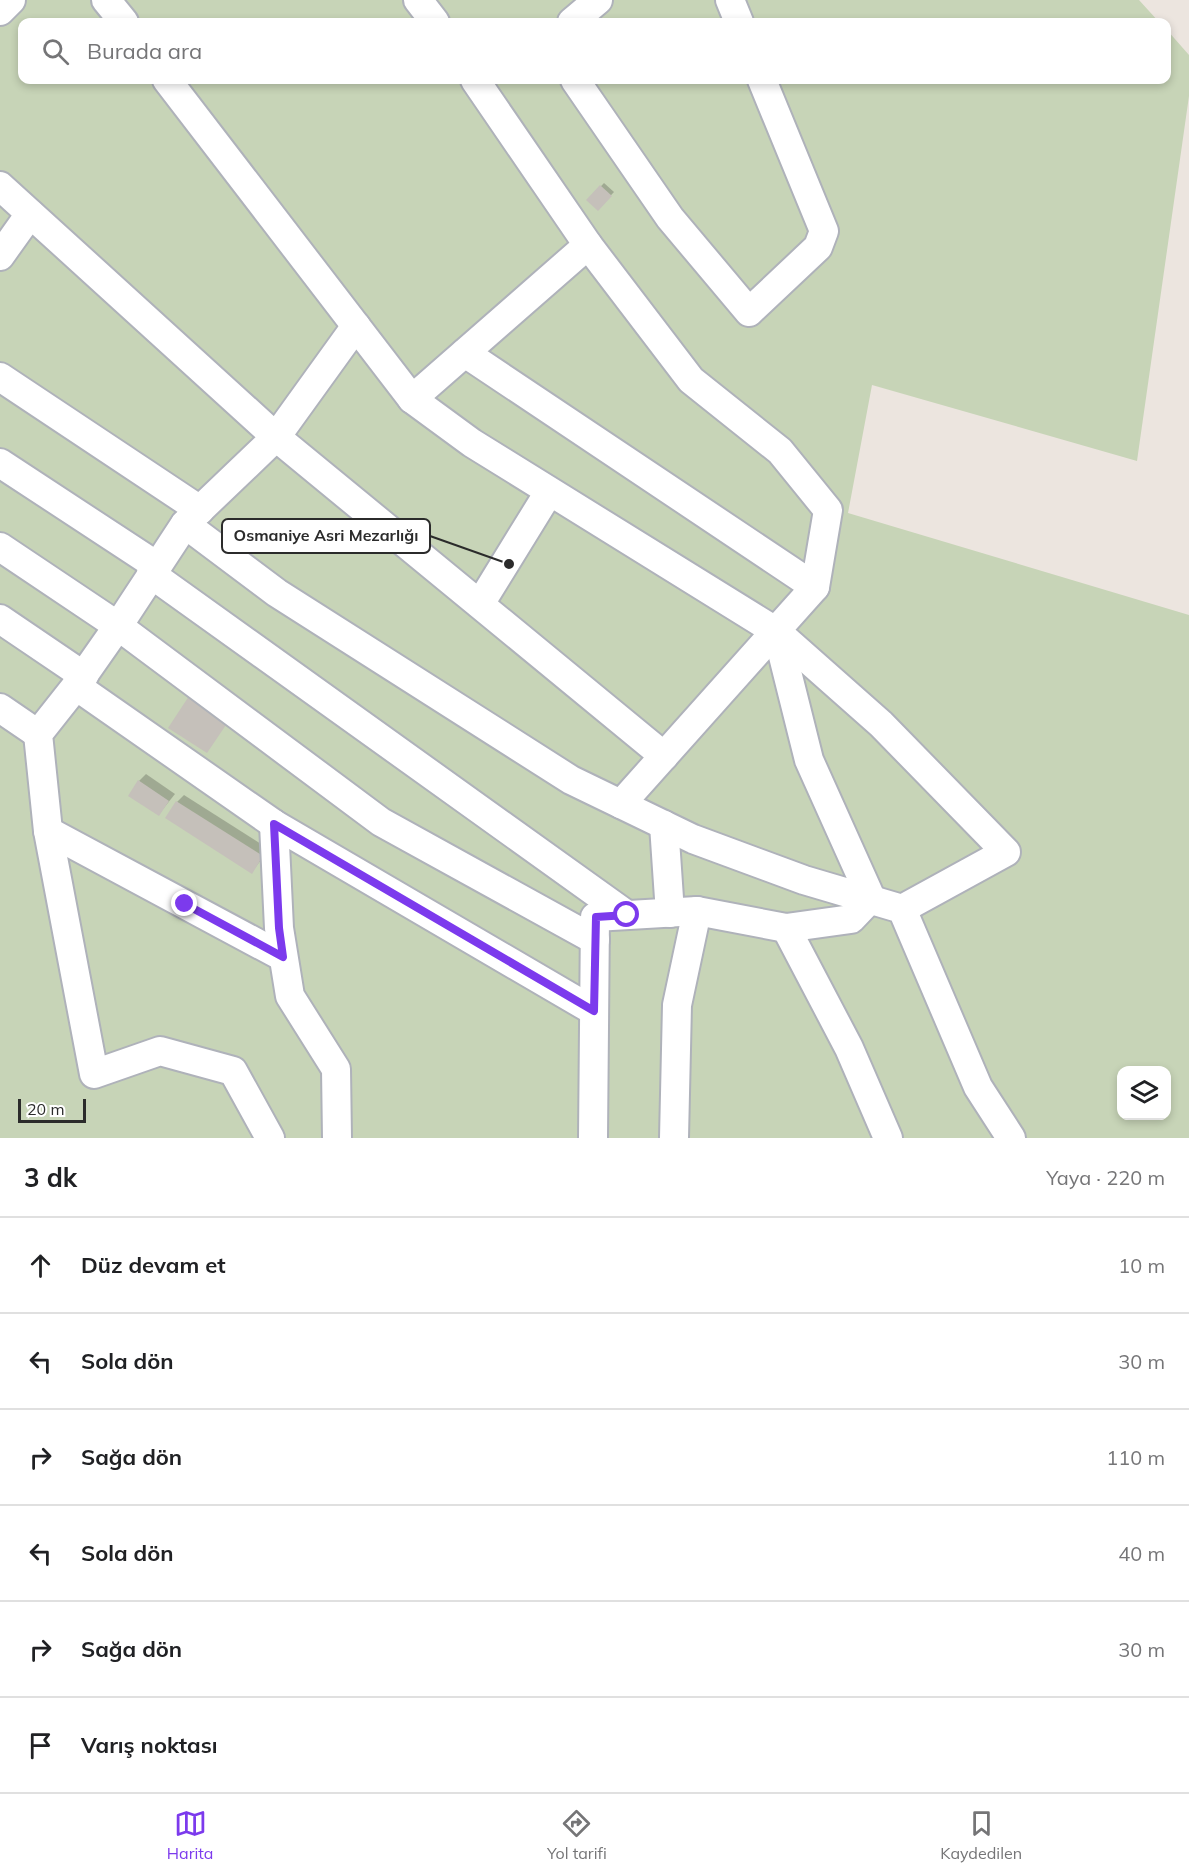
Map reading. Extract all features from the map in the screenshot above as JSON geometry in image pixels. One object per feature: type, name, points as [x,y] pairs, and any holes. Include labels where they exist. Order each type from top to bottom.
[{"type":"street","points":[[0,11],[11,0]]},
{"type":"street","points":[[106,0],[121,18]]},
{"type":"street","points":[[418,0],[432,18]]},
{"type":"street","points":[[577,18],[598,0]]},
{"type":"street","points":[[730,0],[737,18]]},
{"type":"street","points":[[170,84],[412,399],[471,443],[777,632],[881,724],[1006,852],[902,909]]},
{"type":"street","points":[[478,84],[588,245],[691,380],[780,451],[828,510],[815,586],[777,632],[621,804]]},
{"type":"street","points":[[578,84],[670,218],[749,312],[818,247],[824,231],[764,84]]},
{"type":"street","points":[[0,186],[276,437],[664,756]]},
{"type":"street","points":[[0,256],[30,214]]},
{"type":"street","points":[[412,399],[588,245]]},
{"type":"street","points":[[270,1138],[233,1071],[160,1051],[94,1074],[48,831],[38,734],[80,681],[154,570],[193,517],[276,437],[357,326]]},
{"type":"street","points":[[465,353],[815,586]]},
{"type":"street","points":[[0,377],[193,517],[277,593],[571,780],[693,838],[804,880],[902,909],[978,1087],[1011,1138]]},
{"type":"street","points":[[0,463],[154,570],[627,915]]},
{"type":"street","points":[[480,604],[549,492]]},
{"type":"street","points":[[0,547],[118,627],[381,822],[595,939]]},
{"type":"street","points":[[0,620],[274,824],[594,1011]]},
{"type":"street","points":[[777,632],[809,760],[871,898]]},
{"type":"street","points":[[0,708],[38,734]]},
{"type":"street","points":[[274,824],[279,928],[290,996],[336,1069],[337,1138]]},
{"type":"street","points":[[664,825],[683,912],[677,1005],[674,1138]]},
{"type":"street","points":[[48,831],[283,957]]},
{"type":"street","points":[[593,1138],[596,917],[683,912],[786,928],[850,920],[871,898]]},
{"type":"street","points":[[786,928],[849,1048],[888,1138]]},
{"type":"green space","points":[[0,0],[1139,0],[1155,18],[18,18],[18,84],[1171,84],[1171,35],[1189,55],[1189,96],[1137,461],[872,385],[848,513],[1189,615],[1189,1138],[0,1138]]},
{"type":"building","points":[[600,185],[612,196],[598,211],[586,200]]},
{"type":"building","points":[[191,693],[230,719],[207,753],[168,728]]},
{"type":"building","points":[[138,780],[169,801],[159,816],[128,796]]},
{"type":"building","points":[[176,801],[263,856],[252,874],[165,818]]},
{"type":"place","name":"Osmaniye Asri Mezarlığı","points":[[509,564]]},
{"type":"route","points":[[185,904],[283,957],[279,928],[274,824],[594,1011],[596,917],[627,915]]}]
